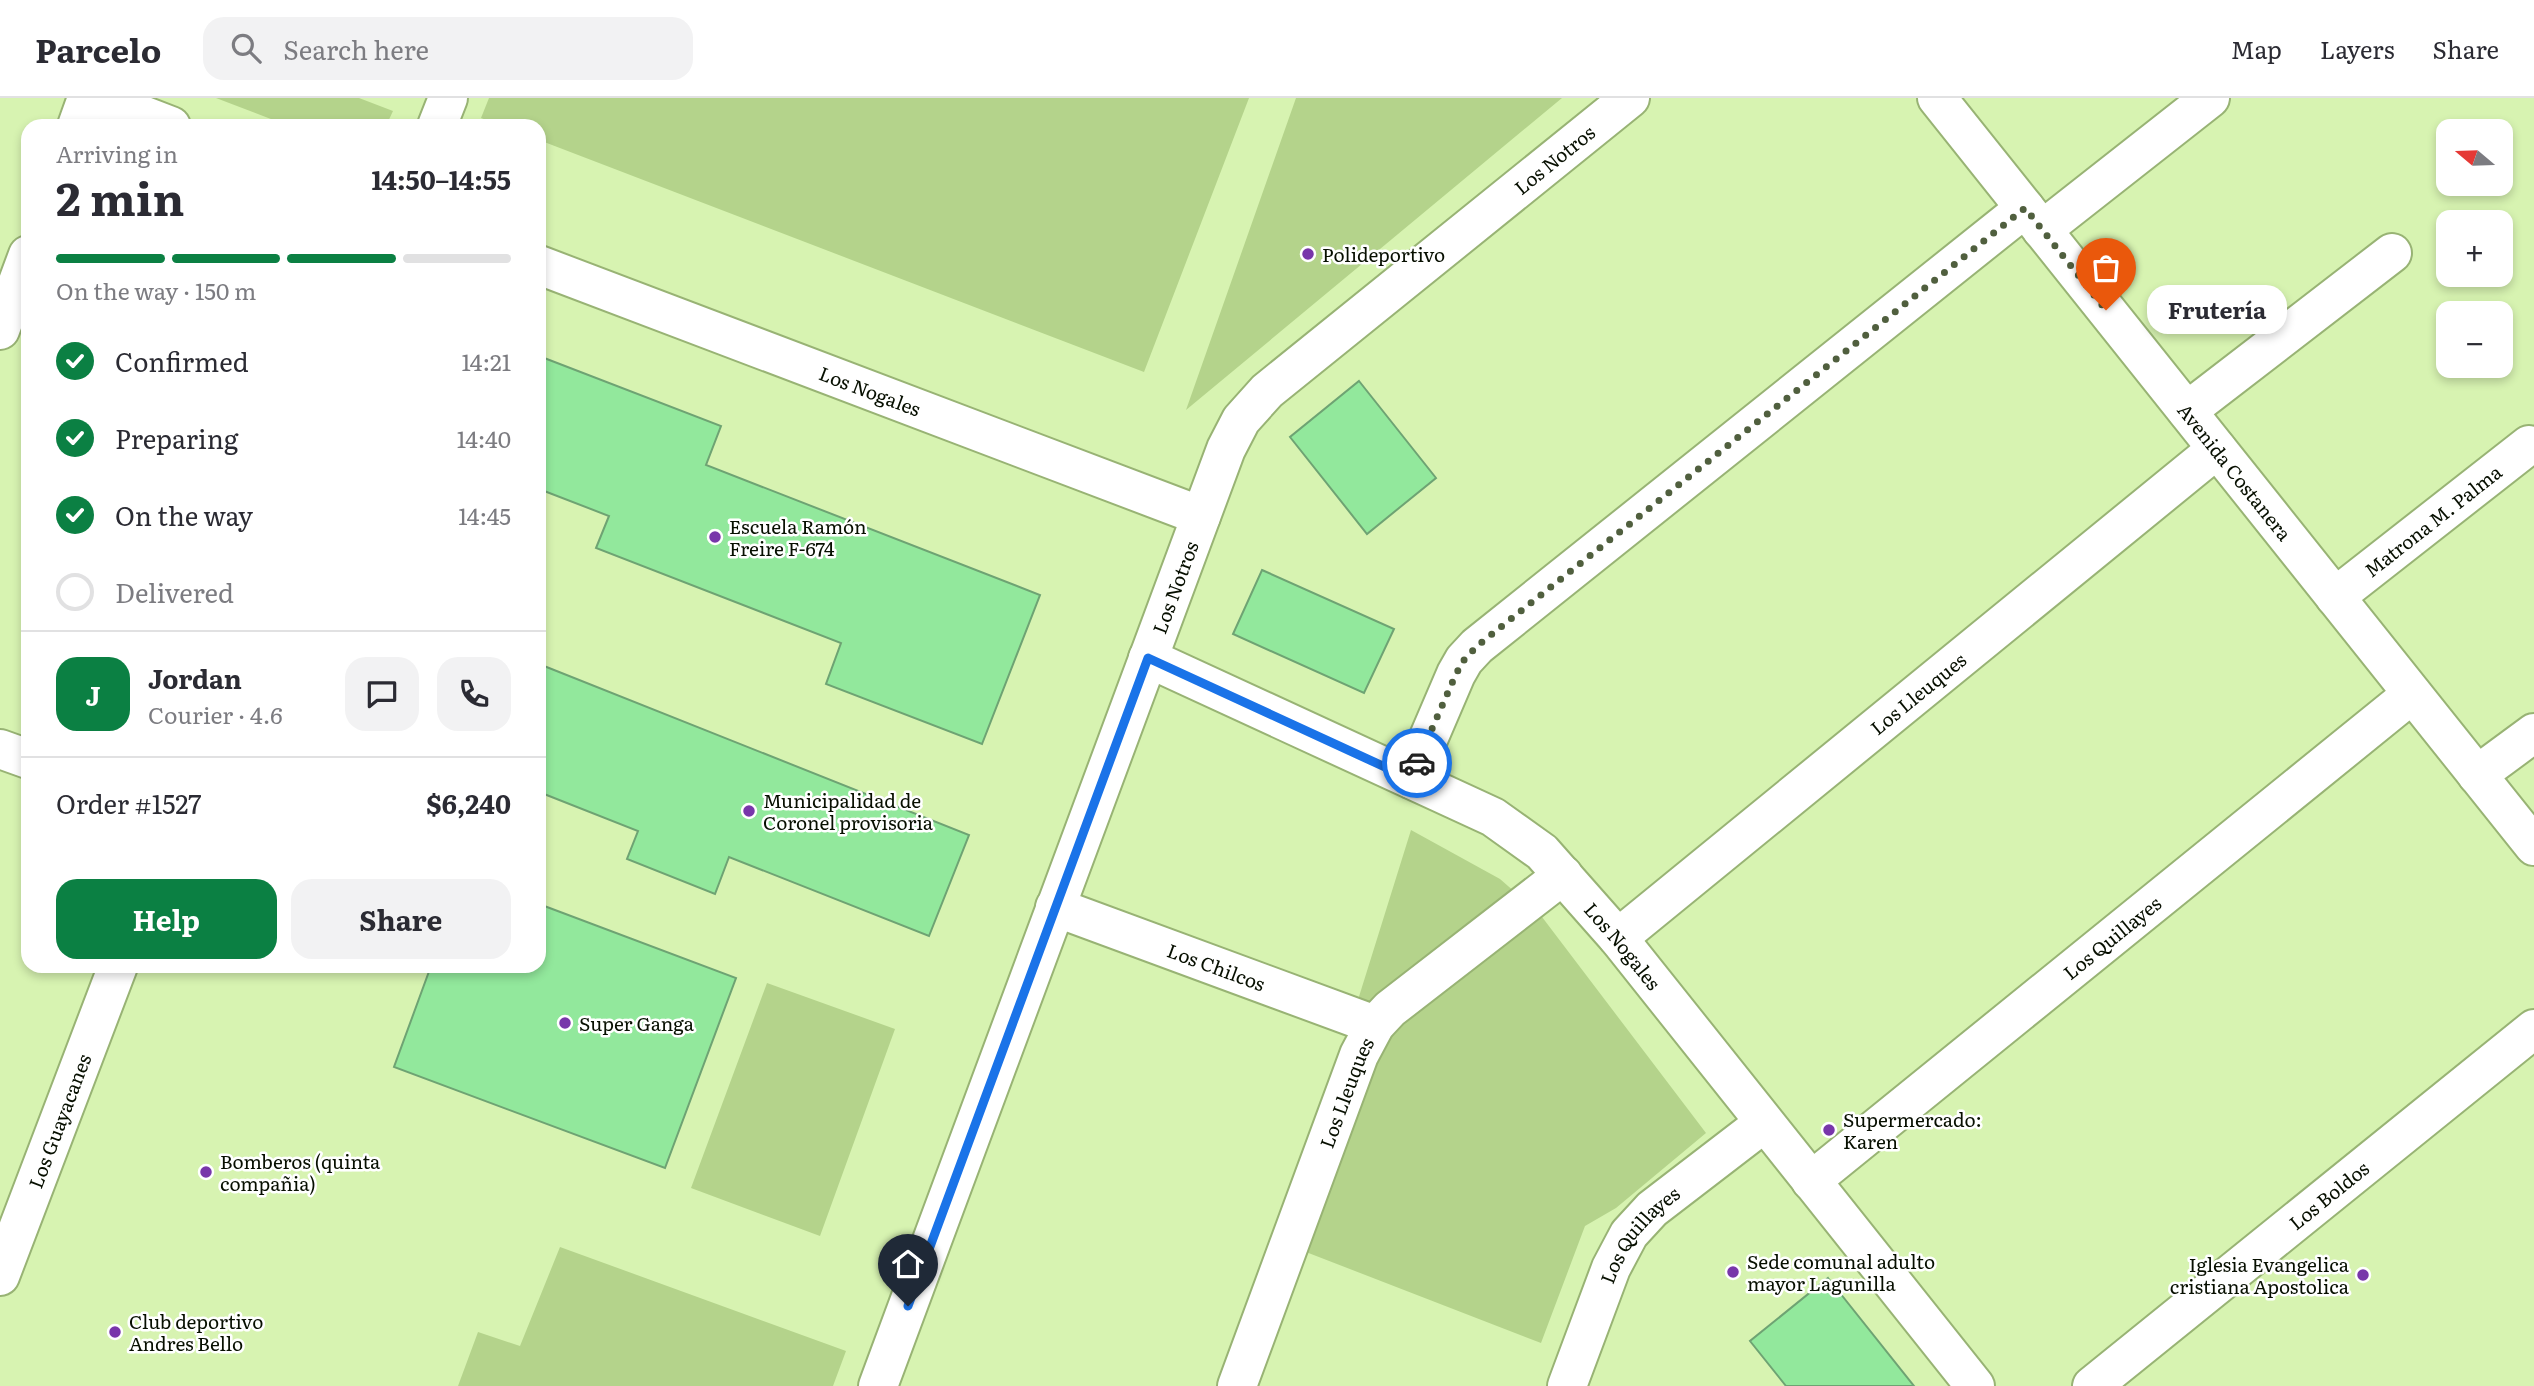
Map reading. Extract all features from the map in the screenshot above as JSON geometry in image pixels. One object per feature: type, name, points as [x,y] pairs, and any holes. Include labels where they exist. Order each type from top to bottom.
[{"type":"street","points":[[79,119],[87,98]]},
{"type":"street","points":[[98,98],[153,119]]},
{"type":"street","points":[[440,119],[448,98]]},
{"type":"street","name":"Los Notros","points":[[878,1386],[1201,516],[1241,420],[1267,391],[1630,98]]},
{"type":"street","name":"Avenida Costanera","points":[[1937,98],[2534,846]]},
{"type":"street","points":[[1411,779],[1456,674],[1477,646],[2034,219],[2210,98]]},
{"type":"street","points":[[2187,411],[2392,253]]},
{"type":"street","name":"Los Nogales","points":[[546,268],[1201,516]]},
{"type":"street","points":[[0,330],[21,274]]},
{"type":"street","name":"Matrona M. Palma","points":[[2335,597],[2529,445]]},
{"type":"street","name":"Los Lleuques","points":[[1618,938],[2217,449]]},
{"type":"street","name":"Los Nogales","points":[[1148,658],[1493,817],[1542,852],[1618,938],[1975,1386]]},
{"type":"street","name":"Los Quillayes","points":[[1811,1181],[2412,694]]},
{"type":"street","points":[[2477,775],[2534,733]]},
{"type":"street","points":[[0,749],[21,756]]},
{"type":"street","name":"Los Lleuques","points":[[1237,1386],[1359,1055],[1375,1025],[1390,1009],[1563,875]]},
{"type":"street","name":"Los Chilcos","points":[[1055,907],[1375,1025]]},
{"type":"street","name":"Los Guayacanes","points":[[0,1276],[115,973]]},
{"type":"street","name":"Los Boldos","points":[[2092,1386],[2534,1029]]},
{"type":"street","name":"Los Quillayes","points":[[1567,1386],[1611,1268],[1629,1234],[1653,1209],[1764,1123]]},
{"type":"green space","points":[[216,98],[359,98],[393,111],[389,119],[271,119]]},
{"type":"green space","points":[[489,98],[1249,98],[1144,372],[546,143],[546,119],[481,118]]},
{"type":"green space","name":"Polideportivo","points":[[1296,98],[1562,98],[1186,410]]},
{"type":"green space","points":[[1411,830],[1500,879],[1539,913],[1706,1133],[1616,1208],[1585,1226],[1541,1343],[1293,1247],[1357,1003]]},
{"type":"green space","points":[[767,983],[895,1029],[820,1236],[691,1188]]},
{"type":"green space","points":[[560,1247],[846,1351],[833,1386],[458,1386],[478,1332],[520,1346]]},
{"type":"building","points":[[546,359],[721,426],[706,465],[1040,595],[982,744],[826,684],[841,643],[596,548],[609,516],[546,492]]},
{"type":"building","points":[[1359,381],[1436,478],[1367,534],[1290,437]]},
{"type":"building","points":[[1262,570],[1394,629],[1364,693],[1233,634]]},
{"type":"building","name":"Municipalidad de Coronel provisoria","points":[[546,667],[969,835],[929,936],[729,857],[715,894],[627,859],[638,831],[546,795]]},
{"type":"building","name":"Super Ganga","points":[[546,907],[736,978],[665,1168],[394,1067],[428,973],[546,973]]},
{"type":"building","points":[[1828,1278],[1914,1386],[1786,1386],[1750,1341]]},
{"type":"way so far","points":[[1417,763],[1464,660],[1492,632],[2025,208],[2106,310]]},
{"type":"place","name":"Polideportivo","points":[[1308,254]]},
{"type":"place","name":"Frutería","points":[[2106,310]]},
{"type":"place","name":"Escuela Ramón Freire F-674","points":[[715,537]]},
{"type":"place","name":"Municipalidad de Coronel provisoria","points":[[749,811]]},
{"type":"place","name":"Super Ganga","points":[[565,1023]]},
{"type":"place","name":"Supermercado: Karen","points":[[1829,1130]]},
{"type":"place","name":"Bomberos (quinta compañia)","points":[[206,1172]]},
{"type":"place","name":"Sede comunal adulto mayor Lagunilla","points":[[1733,1272]]},
{"type":"place","name":"Iglesia Evangelica cristiana Apostolica","points":[[2363,1275]]},
{"type":"place","name":"Club deportivo Andres Bello","points":[[115,1332]]},
{"type":"route","points":[[908,1306],[1148,658],[1411,779],[1417,763]]}]
